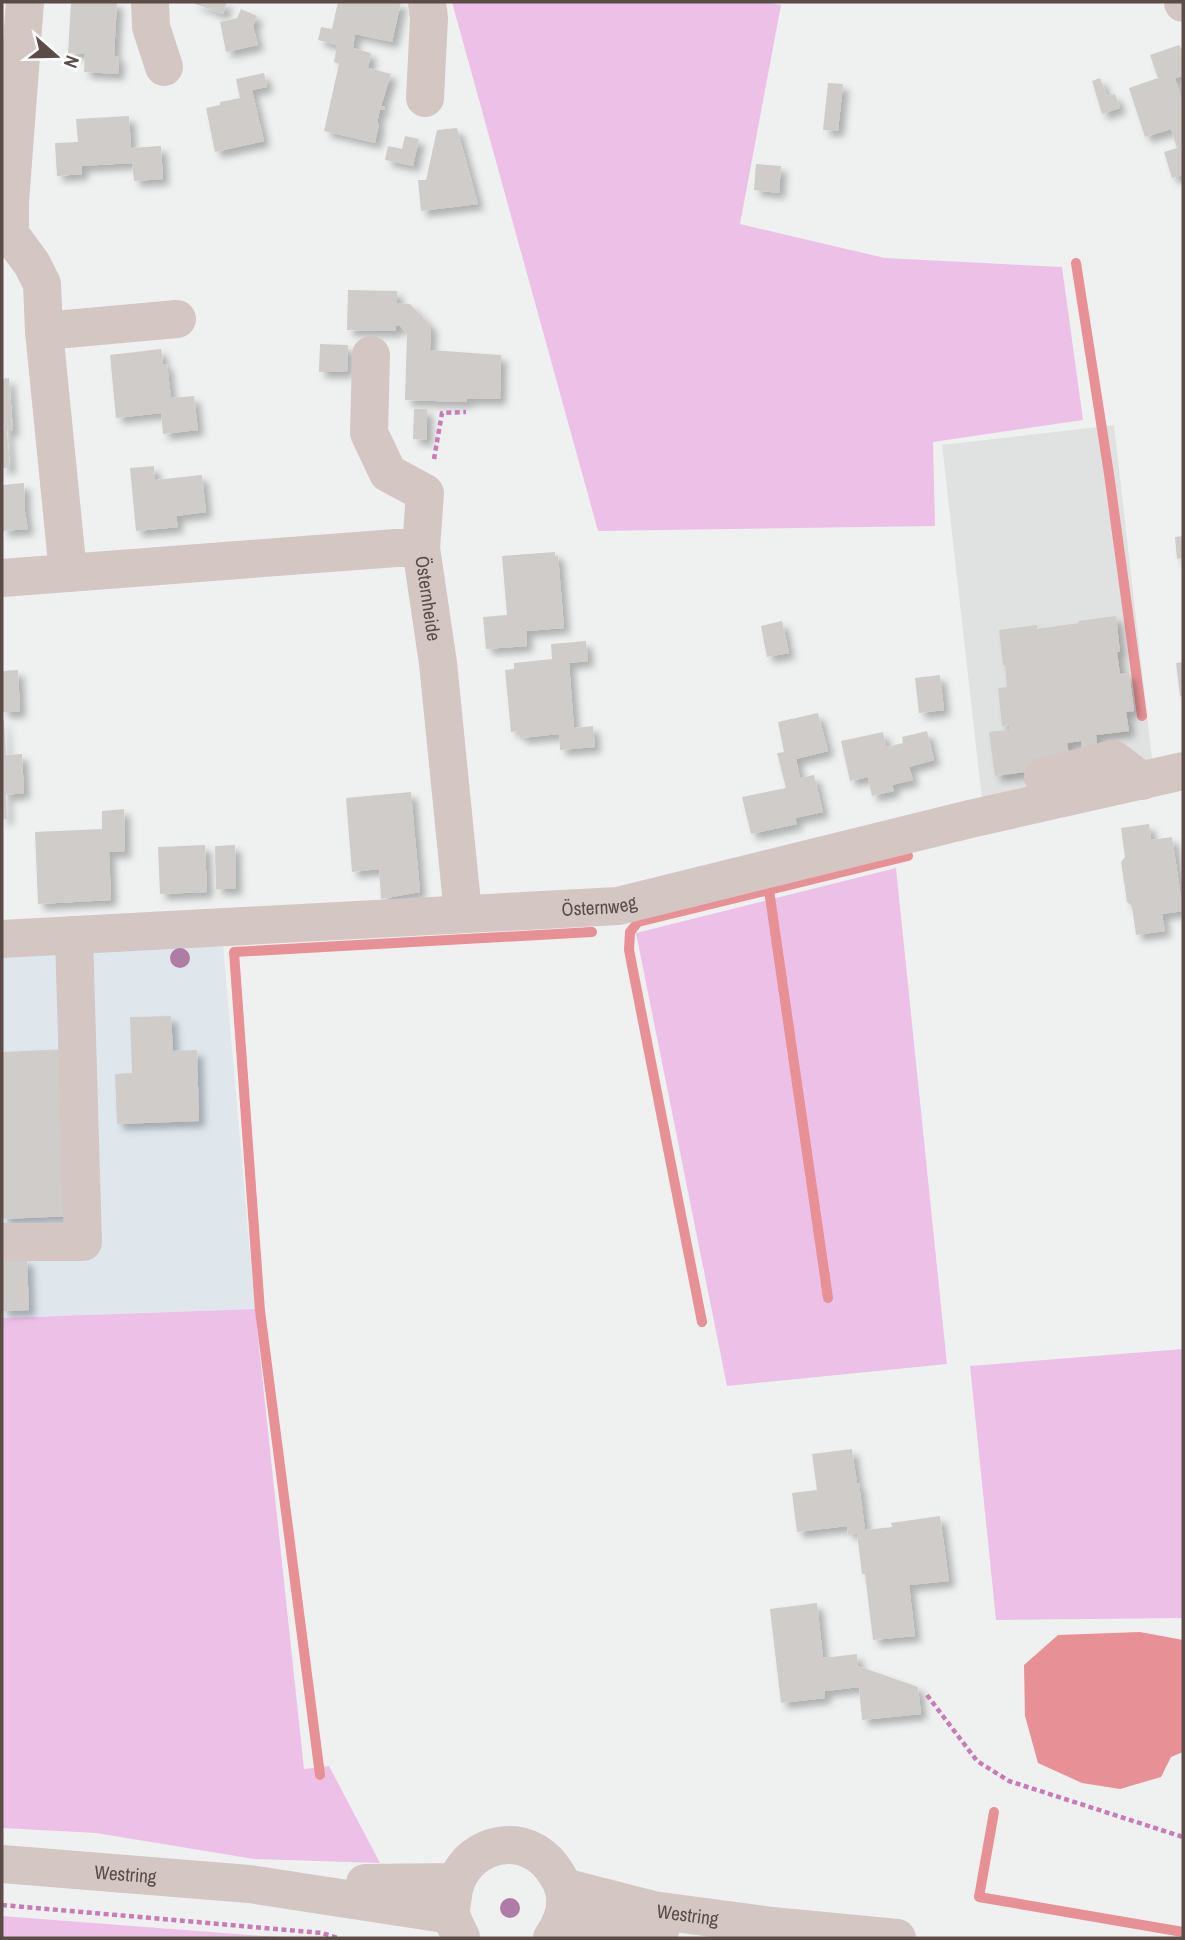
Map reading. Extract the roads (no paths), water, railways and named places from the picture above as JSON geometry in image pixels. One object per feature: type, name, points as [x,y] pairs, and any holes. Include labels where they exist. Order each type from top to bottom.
[{"type":"street","points":[[24,2],[6,202],[10,234],[32,264],[43,285],[44,331],[68,573]]},
{"type":"street","points":[[150,2],[151,27],[164,66]]},
{"type":"street","points":[[425,98],[429,18],[427,2]]},
{"type":"street","points":[[44,331],[177,320]]},
{"type":"street","points":[[371,355],[369,433],[388,473],[425,493],[421,548]]},
{"type":"street","name":"Östernheide","points":[[2,578],[421,548],[438,663],[463,914]]},
{"type":"street","name":"Östernweg","points":[[2,939],[618,906],[970,819],[1183,771]]},
{"type":"street","points":[[2,1242],[83,1242],[74,935]]},
{"type":"street","points":[[456,1912],[465,1864],[481,1852],[500,1845],[521,1847],[540,1855],[554,1869],[563,1887],[565,1907],[556,1932]]},
{"type":"street","name":"Westring","points":[[2,1864],[249,1884],[456,1912]]},
{"type":"street","name":"Westring","points":[[563,1887],[653,1910],[772,1926],[897,1938]]},
{"type":"street","name":"Westring","points":[[556,1932],[772,1926]]},
{"type":"waterway","points":[[1076,263],[1109,474],[1142,716]]},
{"type":"waterway","points":[[702,1322],[629,950],[630,932],[638,922],[908,856]]},
{"type":"waterway","points":[[769,890],[828,1298]]},
{"type":"waterway","points":[[320,1775],[260,1311],[234,952],[592,932]]},
{"type":"waterway","points":[[994,1812],[979,1897],[1183,1932]]}]
